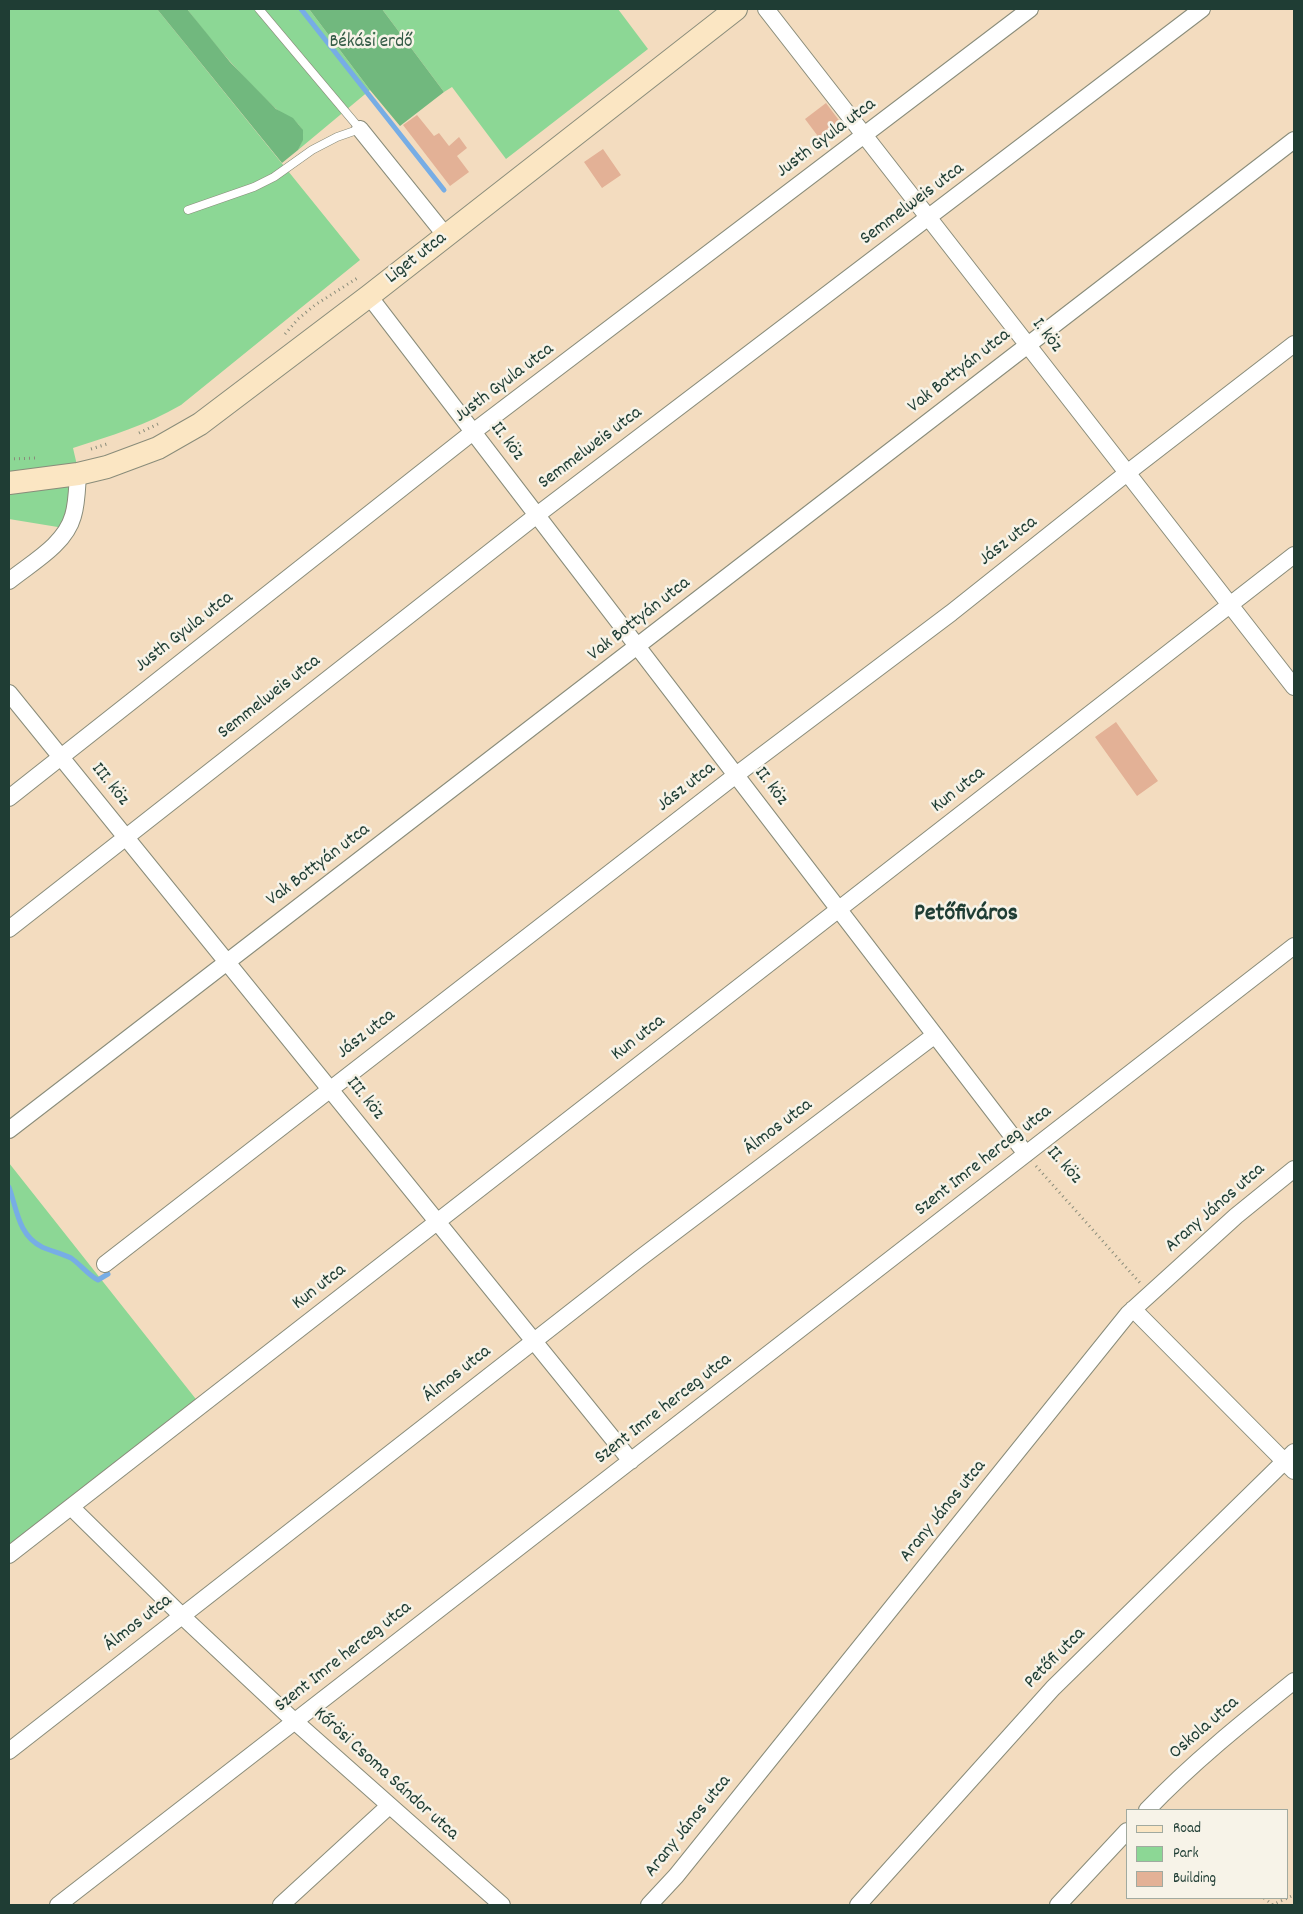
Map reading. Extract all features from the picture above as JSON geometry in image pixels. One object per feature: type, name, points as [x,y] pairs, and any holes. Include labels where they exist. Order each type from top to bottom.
[{"type":"main road","name":"Liget utca","points":[[9,483],[78,474],[107,467],[158,448],[200,424],[369,296],[736,9]]},
{"type":"street","name":"I. köz","points":[[766,9],[1294,687]]},
{"type":"street","name":"Justh Gyula utca","points":[[9,798],[473,432],[1030,9]]},
{"type":"street","name":"Semmelweis utca","points":[[9,929],[125,836],[537,515],[1202,9]]},
{"type":"street","points":[[360,129],[446,236]]},
{"type":"street","name":"Vak Bottyán utca","points":[[9,1130],[1294,140]]},
{"type":"street","name":"II. köz","points":[[369,296],[1026,1154]]},
{"type":"street","name":"Jász utca","points":[[105,1264],[736,775],[951,613],[1294,344]]},
{"type":"street","points":[[9,581],[52,547],[68,529],[73,516],[78,474]]},
{"type":"street","name":"Kun utca","points":[[9,1555],[1294,555]]},
{"type":"street","name":"III. köz","points":[[9,693],[632,1461]]},
{"type":"street","name":"Szent Imre herceg utca","points":[[58,1905],[1294,946]]},
{"type":"street","name":"Álmos utca","points":[[9,1751],[639,1258],[935,1035]]},
{"type":"street","name":"Arany János utca","points":[[649,1905],[676,1876],[1134,1309],[1236,1216],[1294,1169]]},
{"type":"street","points":[[1134,1309],[1291,1461]]},
{"type":"street","name":"Petőfi utca","points":[[858,1905],[1053,1688],[1291,1461]]},
{"type":"street","name":"Kőrösi Csoma Sándor utca","points":[[71,1507],[182,1616],[295,1721],[502,1905]]},
{"type":"street","name":"Oskola utca","points":[[1147,1809],[1198,1760],[1294,1681]]},
{"type":"street","points":[[281,1905],[389,1806]]},
{"type":"street","points":[[1058,1905],[1126,1832]]},
{"type":"lane","points":[[188,210],[254,187],[274,177],[312,150],[337,137],[360,129],[259,9]]},
{"type":"path","points":[[132,435],[162,421]]},
{"type":"path","points":[[83,451],[108,444]]},
{"type":"path","points":[[9,459],[42,457]]},
{"type":"path","name":"II. köz","points":[[1026,1154],[1150,1294]]},
{"type":"path","points":[[1272,1905],[1284,1899]]},
{"type":"green space","points":[[9,9],[157,9],[360,260],[181,405],[142,424],[73,448],[79,474],[76,530],[9,519]]},
{"type":"green space","points":[[157,9],[187,9],[230,62],[276,109],[293,118],[303,130],[303,140],[298,150],[282,163]]},
{"type":"green space","points":[[187,9],[309,9],[370,90],[298,150],[303,139],[303,133],[298,124],[277,110],[251,84]]},
{"type":"green space","name":"Békási erdő","points":[[309,9],[382,9],[444,92],[400,126],[370,90]]},
{"type":"green space","points":[[382,9],[618,9],[648,49],[506,159],[452,87],[444,92]]},
{"type":"green space","points":[[9,1163],[199,1403],[9,1552]]},
{"type":"building","points":[[826,103],[841,123],[820,139],[805,119]]},
{"type":"building","points":[[417,115],[434,136],[439,133],[449,146],[459,137],[467,148],[457,156],[469,172],[450,186],[403,125]]},
{"type":"building","points":[[603,149],[621,175],[602,188],[584,162]]},
{"type":"building","points":[[1116,722],[1158,781],[1137,796],[1095,737]]},
{"type":"waterway","points":[[301,9],[444,190]]},
{"type":"waterway","points":[[9,1187],[23,1229],[34,1242],[71,1258],[98,1280],[108,1274]]},
{"type":"district","name":"Petőfiváros","points":[[966,916]]}]
